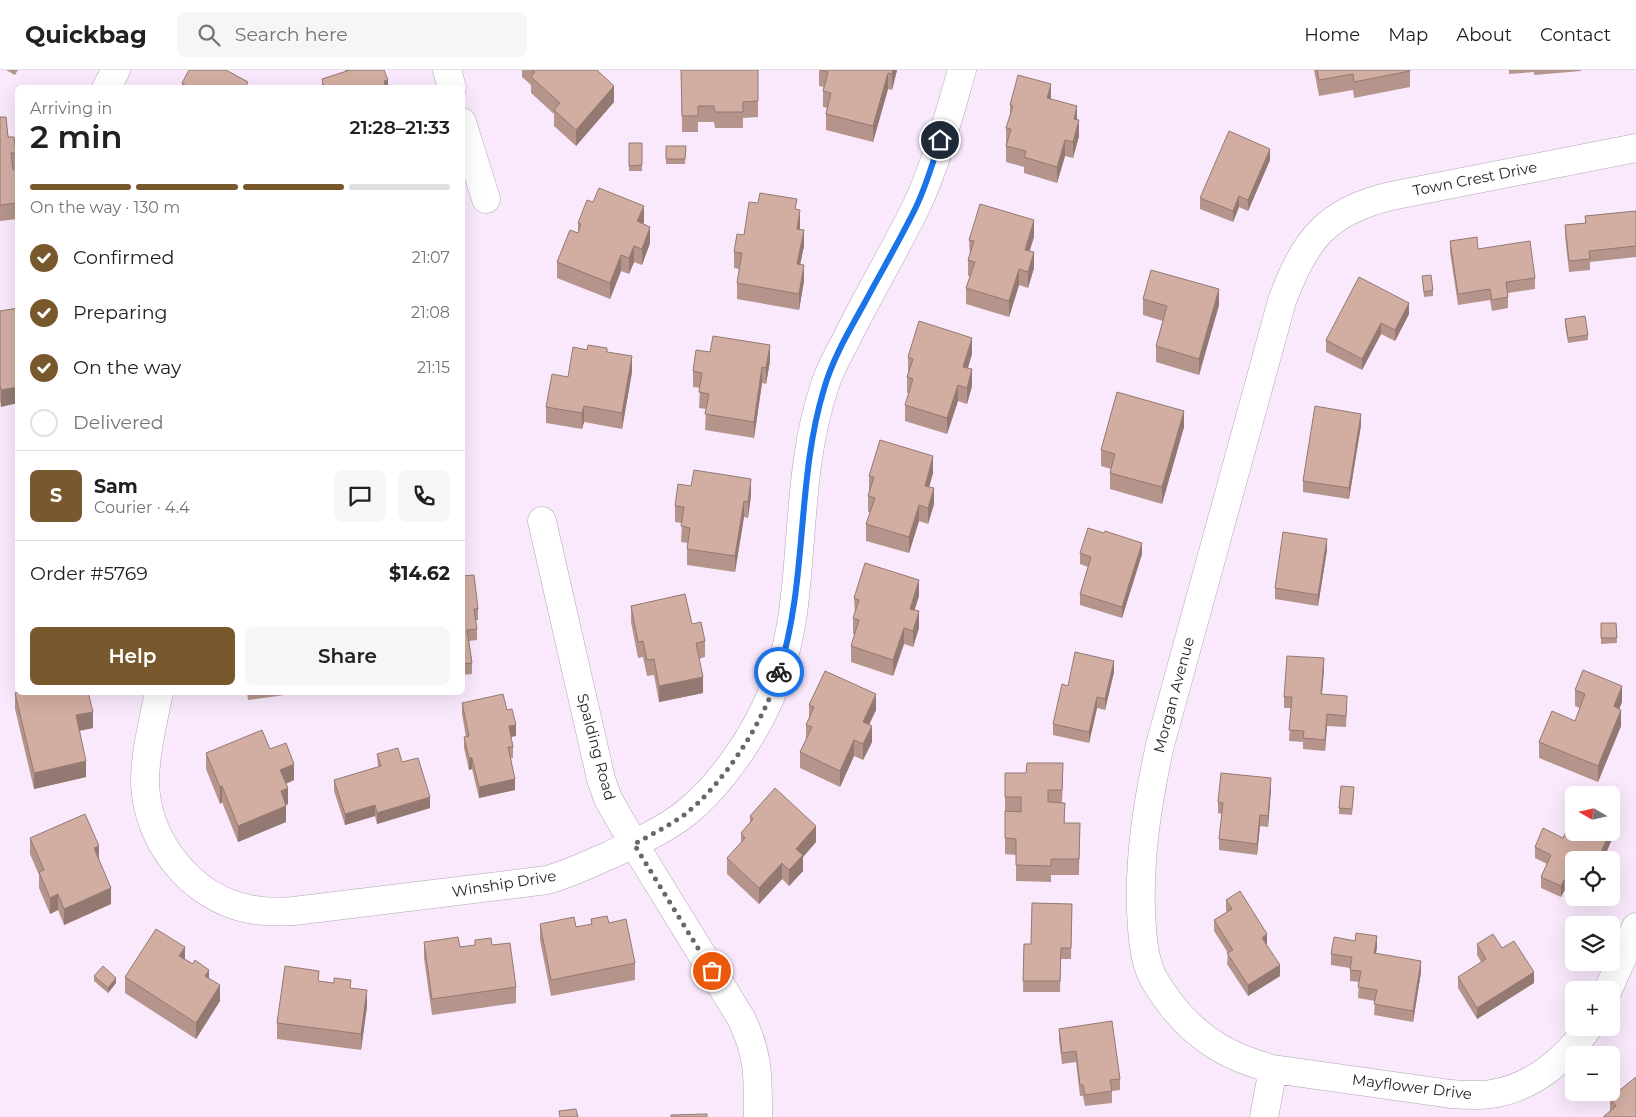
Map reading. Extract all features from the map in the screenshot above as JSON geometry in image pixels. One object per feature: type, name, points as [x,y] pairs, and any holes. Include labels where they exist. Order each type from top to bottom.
[{"type":"street","points":[[108,85],[116,70]]},
{"type":"street","points":[[447,70],[451,85]]},
{"type":"street","name":"Winship Drive","points":[[158,695],[145,769],[150,816],[162,845],[181,870],[205,890],[233,904],[263,911],[294,912],[529,883],[564,875],[634,844],[684,815],[701,800],[737,755],[754,729],[775,687],[793,612],[811,438],[824,388],[856,318],[916,206],[930,173],[962,70]]},
{"type":"street","points":[[465,132],[486,199]]},
{"type":"street","name":"Town Crest Drive","points":[[1322,229],[1355,206],[1373,200],[1636,148]]},
{"type":"street","name":"Morgan Avenue","points":[[1273,1069],[1240,1058],[1210,1042],[1183,1019],[1160,991],[1150,971],[1142,930],[1142,865],[1146,814],[1160,746],[1282,301],[1291,276],[1304,252],[1322,229]]},
{"type":"street","name":"Spalding Road","points":[[542,522],[608,799],[741,1018],[755,1052],[758,1117]]},
{"type":"street","points":[[1612,981],[1636,927]]},
{"type":"street","name":"Mayflower Drive","points":[[1273,1069],[1452,1094],[1490,1094],[1520,1085],[1546,1071],[1575,1046],[1582,1036]]},
{"type":"street","points":[[1264,1117],[1273,1069]]},
{"type":"building","points":[[189,70],[226,70],[248,82],[246,85],[185,85],[182,83]]},
{"type":"building","points":[[350,70],[384,70],[388,80],[384,81],[385,85],[323,85],[322,79]]},
{"type":"building","points":[[532,70],[597,70],[614,86],[576,130],[554,110],[560,103],[531,77],[535,72]]},
{"type":"building","points":[[681,70],[758,70],[758,101],[743,102],[743,112],[715,112],[714,106],[698,106],[698,116],[682,116]]},
{"type":"building","points":[[820,70],[893,70],[892,74],[888,73],[873,126],[826,114],[831,93],[823,91],[828,72]]},
{"type":"building","points":[[1317,70],[1410,71],[1354,82],[1353,74],[1319,80]]},
{"type":"building","points":[[1018,75],[1051,84],[1047,98],[1077,106],[1074,119],[1079,120],[1073,142],[1065,140],[1057,167],[1024,157],[1026,151],[1006,146],[1011,129],[1006,128],[1013,106],[1010,105]]},
{"type":"building","points":[[0,117],[6,117],[8,137],[14,137],[15,145],[15,153],[11,153],[13,170],[15,170],[15,203],[0,205]]},
{"type":"building","points":[[1229,131],[1270,149],[1248,200],[1239,196],[1233,211],[1200,198]]},
{"type":"building","points":[[629,143],[642,143],[642,165],[629,166]]},
{"type":"building","points":[[666,146],[686,146],[685,159],[666,159]]},
{"type":"building","points":[[599,188],[644,206],[637,221],[650,227],[642,249],[634,246],[629,258],[621,255],[610,283],[557,262],[570,230],[578,233],[581,224],[578,223],[587,200],[593,202]]},
{"type":"building","points":[[760,193],[797,199],[795,209],[800,210],[797,229],[804,230],[797,264],[804,265],[799,294],[737,283],[742,253],[734,252],[737,234],[744,235],[749,202],[758,203]]},
{"type":"building","points":[[980,204],[1034,220],[1025,250],[1034,252],[1028,272],[1019,269],[1009,301],[966,288],[975,262],[968,260],[974,241],[969,240]]},
{"type":"building","points":[[1636,211],[1636,246],[1589,251],[1590,259],[1569,261],[1565,225],[1586,223],[1585,216]]},
{"type":"building","points":[[1477,237],[1478,249],[1530,241],[1535,278],[1506,282],[1508,297],[1492,300],[1490,289],[1458,294],[1450,241]]},
{"type":"building","points":[[1151,270],[1219,289],[1199,359],[1156,346],[1167,306],[1143,299]]},
{"type":"building","points":[[1431,275],[1433,290],[1424,292],[1422,276]]},
{"type":"building","points":[[1359,277],[1409,303],[1395,330],[1381,323],[1362,359],[1326,340]]},
{"type":"building","points":[[15,308],[15,388],[1,390],[0,385],[0,311]]},
{"type":"building","points":[[1585,316],[1588,335],[1568,338],[1565,319]]},
{"type":"building","points":[[919,321],[972,338],[963,367],[972,369],[967,388],[958,385],[947,418],[905,405],[913,379],[907,377],[913,359],[908,357]]},
{"type":"building","points":[[713,336],[770,345],[766,368],[762,367],[754,422],[705,414],[709,394],[699,392],[702,373],[693,371],[696,350],[710,352]]},
{"type":"building","points":[[588,345],[607,348],[607,352],[632,356],[622,413],[584,406],[582,413],[546,407],[552,374],[568,377],[573,347],[587,350]]},
{"type":"building","points":[[1117,392],[1184,411],[1162,487],[1110,473],[1115,454],[1101,450]]},
{"type":"building","points":[[1315,406],[1361,414],[1349,488],[1303,481]]},
{"type":"building","points":[[880,440],[933,456],[925,486],[934,488],[928,508],[919,505],[909,537],[866,524],[875,498],[868,496],[874,477],[869,476]]},
{"type":"building","points":[[694,470],[751,479],[748,502],[744,501],[735,556],[687,549],[690,528],[681,526],[684,507],[675,506],[678,484],[691,486]]},
{"type":"building","points":[[1088,528],[1104,533],[1105,531],[1142,543],[1122,607],[1080,594],[1091,557],[1080,553]]},
{"type":"building","points":[[1283,532],[1327,539],[1318,595],[1275,588]]},
{"type":"building","points":[[865,563],[919,580],[910,609],[919,611],[913,631],[904,628],[893,660],[851,646],[859,620],[853,618],[859,600],[854,598]]},
{"type":"building","points":[[474,575],[478,609],[474,609],[477,629],[467,630],[472,663],[465,664],[465,576]]},
{"type":"building","points":[[685,594],[692,624],[701,622],[705,641],[696,643],[703,677],[659,686],[654,659],[647,660],[643,641],[638,642],[631,606]]},
{"type":"building","points":[[1601,623],[1616,623],[1617,638],[1601,638]]},
{"type":"building","points":[[1075,652],[1114,661],[1105,699],[1097,697],[1089,732],[1053,724],[1062,684],[1068,686]]},
{"type":"building","points":[[1287,656],[1324,658],[1321,694],[1347,696],[1346,716],[1327,714],[1325,740],[1303,738],[1304,731],[1289,730],[1292,697],[1284,697]]},
{"type":"building","points":[[1583,670],[1622,686],[1614,706],[1621,710],[1598,766],[1539,742],[1552,711],[1575,721],[1585,694],[1575,690]]},
{"type":"building","points":[[825,671],[876,694],[863,722],[872,726],[863,744],[854,740],[840,771],[800,752],[812,727],[806,725],[814,707],[809,705]]},
{"type":"building","points":[[503,694],[507,710],[512,709],[516,725],[509,726],[513,747],[508,747],[515,779],[479,787],[472,758],[469,758],[464,737],[469,736],[462,703]]},
{"type":"building","points":[[15,695],[89,695],[93,712],[76,715],[86,761],[34,773]]},
{"type":"building","points":[[262,730],[270,749],[286,743],[294,764],[280,770],[288,788],[281,791],[286,806],[238,826],[206,753]]},
{"type":"building","points":[[398,748],[402,762],[418,758],[430,797],[377,813],[375,805],[345,814],[334,780],[381,766],[377,754]]},
{"type":"building","points":[[1027,763],[1063,763],[1062,790],[1048,790],[1048,802],[1065,803],[1064,823],[1080,823],[1079,859],[1051,859],[1051,866],[1016,865],[1016,839],[1005,838],[1005,811],[1021,812],[1021,797],[1005,797],[1005,773],[1026,773]]},
{"type":"building","points":[[1221,773],[1271,778],[1268,816],[1260,815],[1257,844],[1219,839],[1223,803],[1218,802]]},
{"type":"building","points":[[1341,786],[1354,787],[1352,809],[1339,808]]},
{"type":"building","points":[[775,788],[816,826],[796,849],[803,855],[789,870],[782,863],[759,888],[727,858],[745,838],[741,833],[753,819],[750,816]]},
{"type":"building","points":[[85,814],[99,846],[94,848],[111,888],[64,909],[58,894],[50,898],[39,872],[44,870],[30,838]]},
{"type":"building","points":[[1543,828],[1563,838],[1565,834],[1565,841],[1606,841],[1602,851],[1565,851],[1565,880],[1561,886],[1541,877],[1551,855],[1535,847]]},
{"type":"building","points":[[1240,891],[1267,934],[1262,938],[1280,965],[1248,985],[1227,953],[1233,950],[1214,920],[1232,909],[1226,900]]},
{"type":"building","points":[[1032,903],[1072,904],[1071,948],[1061,948],[1060,981],[1023,981],[1024,944],[1031,944]]},
{"type":"building","points":[[607,916],[609,923],[626,919],[635,963],[551,980],[540,924],[574,917],[576,927],[592,924],[591,919]]},
{"type":"building","points":[[156,929],[185,947],[179,956],[193,964],[195,960],[209,970],[205,976],[220,985],[196,1023],[125,977]]},
{"type":"building","points":[[1356,933],[1377,936],[1374,953],[1421,961],[1413,1011],[1374,1004],[1377,990],[1358,987],[1361,971],[1350,970],[1352,957],[1331,954],[1334,937],[1355,941]]},
{"type":"building","points":[[1493,934],[1502,948],[1514,941],[1534,972],[1477,1008],[1458,977],[1486,959],[1477,944]]},
{"type":"building","points":[[458,937],[460,947],[475,945],[475,940],[491,938],[492,945],[510,943],[516,987],[432,999],[424,942]]},
{"type":"building","points":[[103,966],[116,978],[108,988],[94,976]]},
{"type":"building","points":[[285,966],[319,971],[318,981],[334,983],[334,978],[351,980],[350,988],[367,990],[361,1034],[277,1023]]},
{"type":"building","points":[[1112,1021],[1120,1079],[1110,1080],[1112,1091],[1085,1095],[1083,1085],[1080,1085],[1076,1051],[1062,1053],[1059,1029]]},
{"type":"building","points":[[1636,1077],[1636,1117],[1603,1117],[1616,1106],[1612,1101],[1620,1101],[1620,1090]]},
{"type":"building","points":[[576,1109],[578,1117],[560,1117],[559,1111]]},
{"type":"building","points":[[707,1114],[707,1117],[671,1117],[671,1115]]},
{"type":"way so far","points":[[712,971],[634,844],[684,815],[701,800],[737,755],[754,729],[775,687],[779,672]]},
{"type":"route","points":[[779,672],[793,612],[811,438],[824,388],[856,318],[916,206],[930,173],[940,140]]}]
